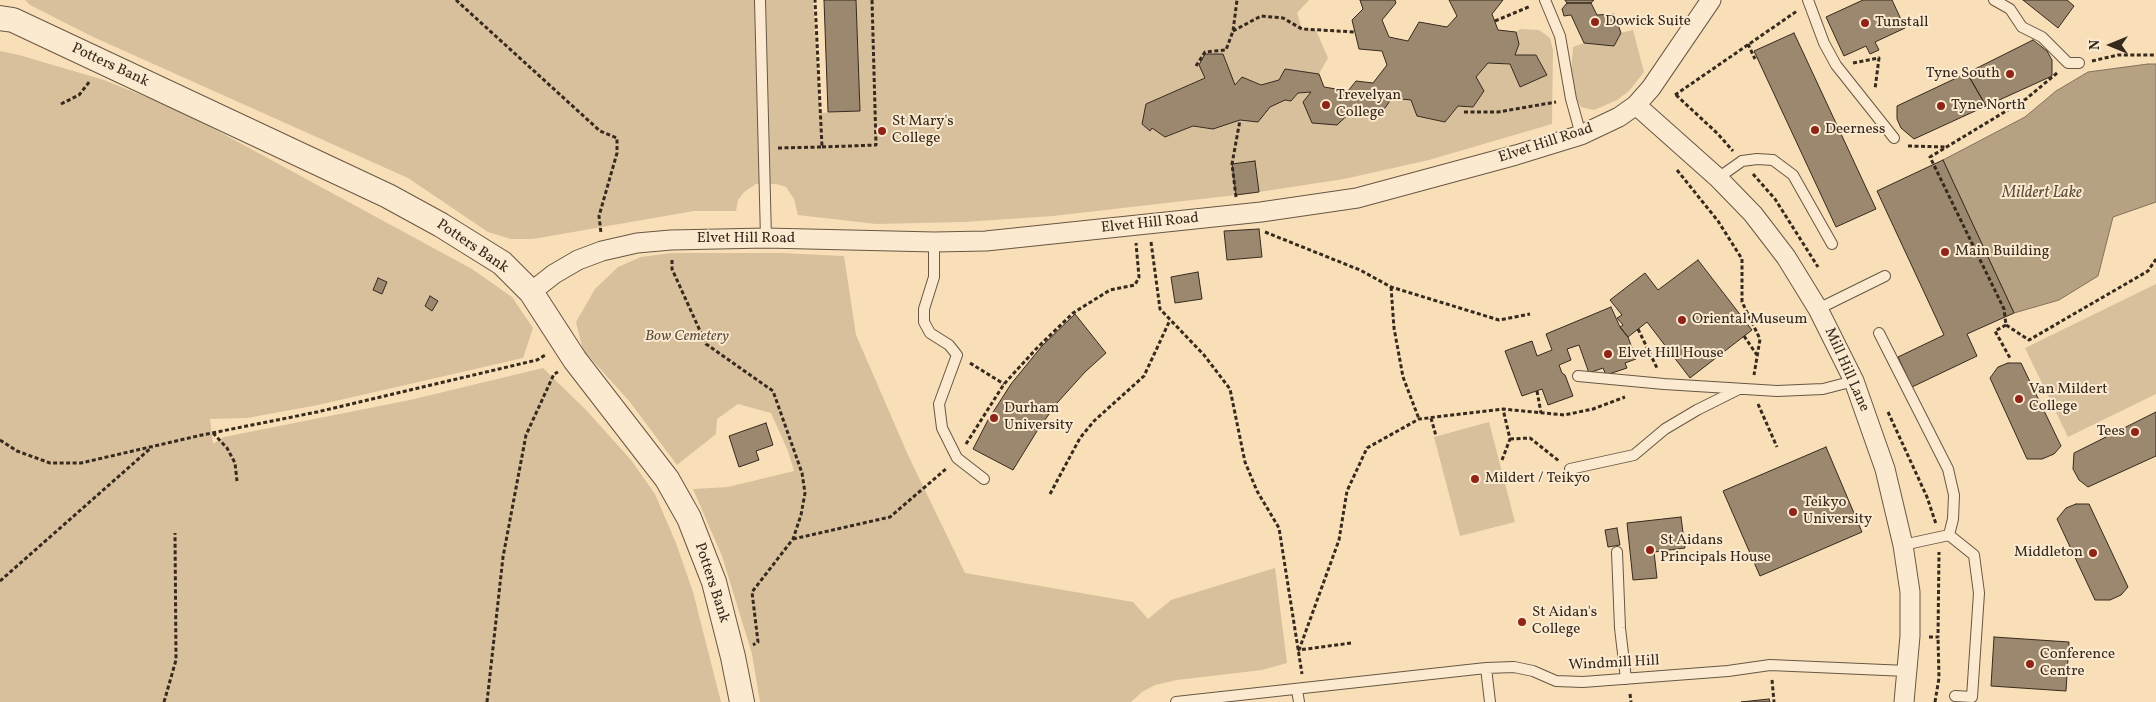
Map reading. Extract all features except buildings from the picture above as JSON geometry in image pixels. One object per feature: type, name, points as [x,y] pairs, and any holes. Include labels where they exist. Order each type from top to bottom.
[{"type":"street","name":"Elvet Hill Road","points":[[531,292],[570,264],[602,251],[637,243],[671,240],[766,238],[934,242],[986,241],[1236,215],[1357,198],[1516,155],[1581,134],[1619,117],[1636,105],[1651,88],[1711,0]]},
{"type":"street","name":"Potters Bank","points":[[4,15],[388,196],[441,225],[502,264],[531,292],[570,352],[667,479],[689,518],[714,582],[742,702]]},
{"type":"street","name":"Mill Hill Lane","points":[[1636,105],[1718,178],[1753,214],[1786,256],[1818,310],[1854,381],[1885,469],[1903,545],[1910,592],[1910,636],[1904,702]]},
{"type":"lane","points":[[760,0],[766,238]]},
{"type":"lane","points":[[1545,0],[1560,36],[1571,98],[1581,134]]},
{"type":"lane","points":[[1994,0],[2010,10],[2022,27],[2042,37],[2068,63],[2079,63]]},
{"type":"lane","points":[[1808,2],[1824,43],[1836,65],[1898,142]]},
{"type":"lane","points":[[1718,178],[1742,161],[1757,159],[1773,160],[1793,175],[1832,244]]},
{"type":"lane","points":[[934,242],[934,277],[924,310],[924,322],[930,333],[949,345],[957,355],[938,404],[942,428],[957,458],[984,479]]},
{"type":"lane","points":[[1818,310],[1885,276]]},
{"type":"lane","points":[[1879,333],[1948,470],[1954,495],[1953,519],[1949,535]]},
{"type":"lane","points":[[1578,376],[1664,384],[1777,391],[1823,389],[1854,381]]},
{"type":"lane","points":[[1570,469],[1634,455],[1665,429],[1697,410],[1740,389]]},
{"type":"lane","points":[[1903,545],[1949,535]]},
{"type":"lane","points":[[1949,535],[1974,555],[1979,594],[1972,697],[1955,696]]},
{"type":"lane","points":[[1617,552],[1620,628],[1626,679]]},
{"type":"lane","name":"Windmill Hill","points":[[1176,702],[1486,668],[1514,668],[1533,671],[1556,681],[1583,682],[1728,671],[1770,665],[1907,671]]},
{"type":"lane","points":[[1486,668],[1490,702]]},
{"type":"lane","points":[[1299,702],[1301,689]]},
{"type":"path","points":[[456,0],[600,132],[617,138],[617,153],[599,216],[602,251]]},
{"type":"path","points":[[815,0],[822,147]]},
{"type":"path","points":[[765,148],[876,145],[872,0]]},
{"type":"path","points":[[1196,66],[1205,52],[1226,50],[1233,31],[1237,0]]},
{"type":"path","points":[[1495,21],[1545,0]]},
{"type":"path","points":[[1651,88],[1676,95],[1808,2]]},
{"type":"path","points":[[1233,31],[1261,16],[1283,18],[1302,29],[1355,32]]},
{"type":"path","points":[[1748,44],[1755,59]]},
{"type":"path","points":[[2079,63],[2118,55],[2156,55]]},
{"type":"path","points":[[1836,65],[1879,58],[1873,112]]},
{"type":"path","points":[[61,104],[79,95],[104,63]]},
{"type":"path","points":[[2068,63],[2026,99],[1930,157],[2004,309],[2006,325],[2029,340],[2148,271],[2156,260]]},
{"type":"path","points":[[1464,112],[1498,112],[1571,98]]},
{"type":"path","points":[[1236,215],[1232,164],[1240,120]]},
{"type":"path","points":[[1898,142],[1947,147]]},
{"type":"path","points":[[1676,169],[1718,220],[1742,259],[1742,302],[1760,339],[1751,389],[1777,447]]},
{"type":"path","points":[[1142,225],[1160,310],[1204,355],[1230,389],[1245,462],[1257,491],[1278,528],[1299,650],[1301,689]]},
{"type":"path","points":[[793,539],[890,517],[957,458],[1004,384],[1036,349],[1077,310],[1110,290],[1135,285],[1139,277],[1142,225]]},
{"type":"path","points":[[1262,231],[1360,270],[1391,286],[1499,320],[1530,314]]},
{"type":"path","points":[[671,240],[672,269],[706,344],[773,391],[802,473],[805,493],[801,515],[793,539],[752,592],[758,642],[733,657]]},
{"type":"path","points":[[1391,286],[1394,328],[1403,378],[1419,419]]},
{"type":"path","points":[[1050,494],[1080,438],[1094,421],[1144,376],[1170,320]]},
{"type":"path","points":[[2006,325],[1995,331],[2010,358]]},
{"type":"path","points":[[1638,329],[1664,384]]},
{"type":"path","points":[[1744,336],[1757,356]]},
{"type":"path","points":[[0,440],[17,451],[50,463],[81,462],[317,412],[570,352]]},
{"type":"path","points":[[487,702],[504,557],[526,434],[554,374],[570,352]]},
{"type":"path","points":[[957,355],[1004,384]]},
{"type":"path","points":[[1536,391],[1541,413]]},
{"type":"path","points":[[1299,650],[1339,540],[1347,490],[1367,448],[1419,419],[1503,409],[1564,415],[1586,411],[1627,397]]},
{"type":"path","points":[[1502,460],[1510,439],[1503,409]]},
{"type":"path","points":[[1431,418],[1436,436]]},
{"type":"path","points":[[213,434],[227,448],[235,462],[237,481]]},
{"type":"path","points":[[1510,439],[1530,438],[1570,469]]},
{"type":"path","points":[[0,581],[152,446]]},
{"type":"path","points":[[164,702],[176,660],[175,533]]},
{"type":"path","points":[[1935,702],[1939,678],[1938,637]]},
{"type":"path","points":[[1299,650],[1351,643]]},
{"type":"path","points":[[1773,686],[1774,702]]},
{"type":"green space","points":[[25,0],[813,0],[820,113],[860,110],[856,0],[1309,0],[1297,13],[1302,29],[1316,30],[1328,58],[1319,74],[1285,69],[1279,80],[1261,85],[1242,77],[1235,85],[1223,54],[1205,54],[1205,78],[1146,104],[1142,124],[1165,137],[1193,126],[1213,129],[1285,100],[1291,101],[1298,93],[1311,92],[1303,102],[1313,123],[1353,110],[1380,115],[1392,98],[1411,100],[1418,116],[1445,122],[1458,106],[1473,107],[1483,91],[1476,77],[1488,63],[1510,64],[1520,87],[1547,75],[1536,55],[1515,55],[1519,44],[1516,32],[1520,29],[1539,30],[1550,38],[1553,50],[1552,124],[1429,160],[1344,179],[1259,192],[1255,162],[1233,164],[1236,195],[1053,216],[964,222],[876,224],[798,215],[794,199],[786,187],[776,184],[756,184],[744,192],[738,200],[736,211],[694,211],[533,239],[511,239],[488,232],[408,178],[91,36],[30,5]]},
{"type":"green space","points":[[1633,30],[1644,72],[1629,91],[1617,100],[1594,110],[1581,107],[1574,95],[1571,75],[1573,47],[1584,43],[1614,46],[1621,33]]},
{"type":"green space","points":[[0,51],[104,80],[181,111],[472,269],[512,297],[533,328],[523,358],[318,405],[247,418],[210,419],[213,444],[224,437],[410,400],[543,368],[587,411],[631,460],[655,494],[676,543],[693,592],[721,702],[0,702]]},
{"type":"green space","name":"Bow Cemetery","points":[[671,253],[781,253],[844,256],[856,335],[908,455],[965,573],[1133,602],[1148,619],[1171,600],[1275,568],[1287,663],[1262,670],[1177,680],[1155,685],[1142,692],[1131,702],[760,702],[752,654],[722,556],[693,489],[728,487],[794,471],[788,451],[771,413],[738,404],[717,419],[716,434],[677,465],[630,402],[583,350],[576,322],[595,289],[618,267],[641,257]]},
{"type":"green space","points":[[2156,284],[2156,394],[2068,437],[2025,348]]},
{"type":"green space","name":"Mildert / Teikyo","points":[[1489,422],[1515,522],[1460,536],[1434,437]]},
{"type":"water","name":"Mildert Lake","points":[[2156,64],[2156,202],[2113,217],[2098,276],[2059,300],[2014,313],[1943,160],[2025,117],[2056,91],[2088,72]]},
{"type":"place","name":"Dowick Suite","points":[[1595,22]]},
{"type":"place","name":"Tunstall","points":[[1865,23]]},
{"type":"place","name":"Tyne South","points":[[2010,74]]},
{"type":"place","name":"Trevelyan College","points":[[1326,105]]},
{"type":"place","name":"Tyne North","points":[[1941,106]]},
{"type":"place","name":"Deerness","points":[[1815,130]]},
{"type":"place","name":"St Mary's College","points":[[882,131]]},
{"type":"place","name":"Main Building","points":[[1945,252]]},
{"type":"place","name":"Oriental Museum","points":[[1682,320]]},
{"type":"place","name":"Elvet Hill House","points":[[1608,354]]},
{"type":"place","name":"Van Mildert College","points":[[2019,399]]},
{"type":"place","name":"Durham University","points":[[994,418]]},
{"type":"place","name":"Tees","points":[[2135,432]]},
{"type":"place","name":"Mildert / Teikyo","points":[[1475,479]]},
{"type":"place","name":"Teikyo University","points":[[1793,512]]},
{"type":"place","name":"St Aidans Principals House","points":[[1650,550]]},
{"type":"place","name":"Middleton","points":[[2093,553]]},
{"type":"place","name":"St Aidan's College","points":[[1522,622]]},
{"type":"place","name":"Conference Centre","points":[[2030,664]]}]
